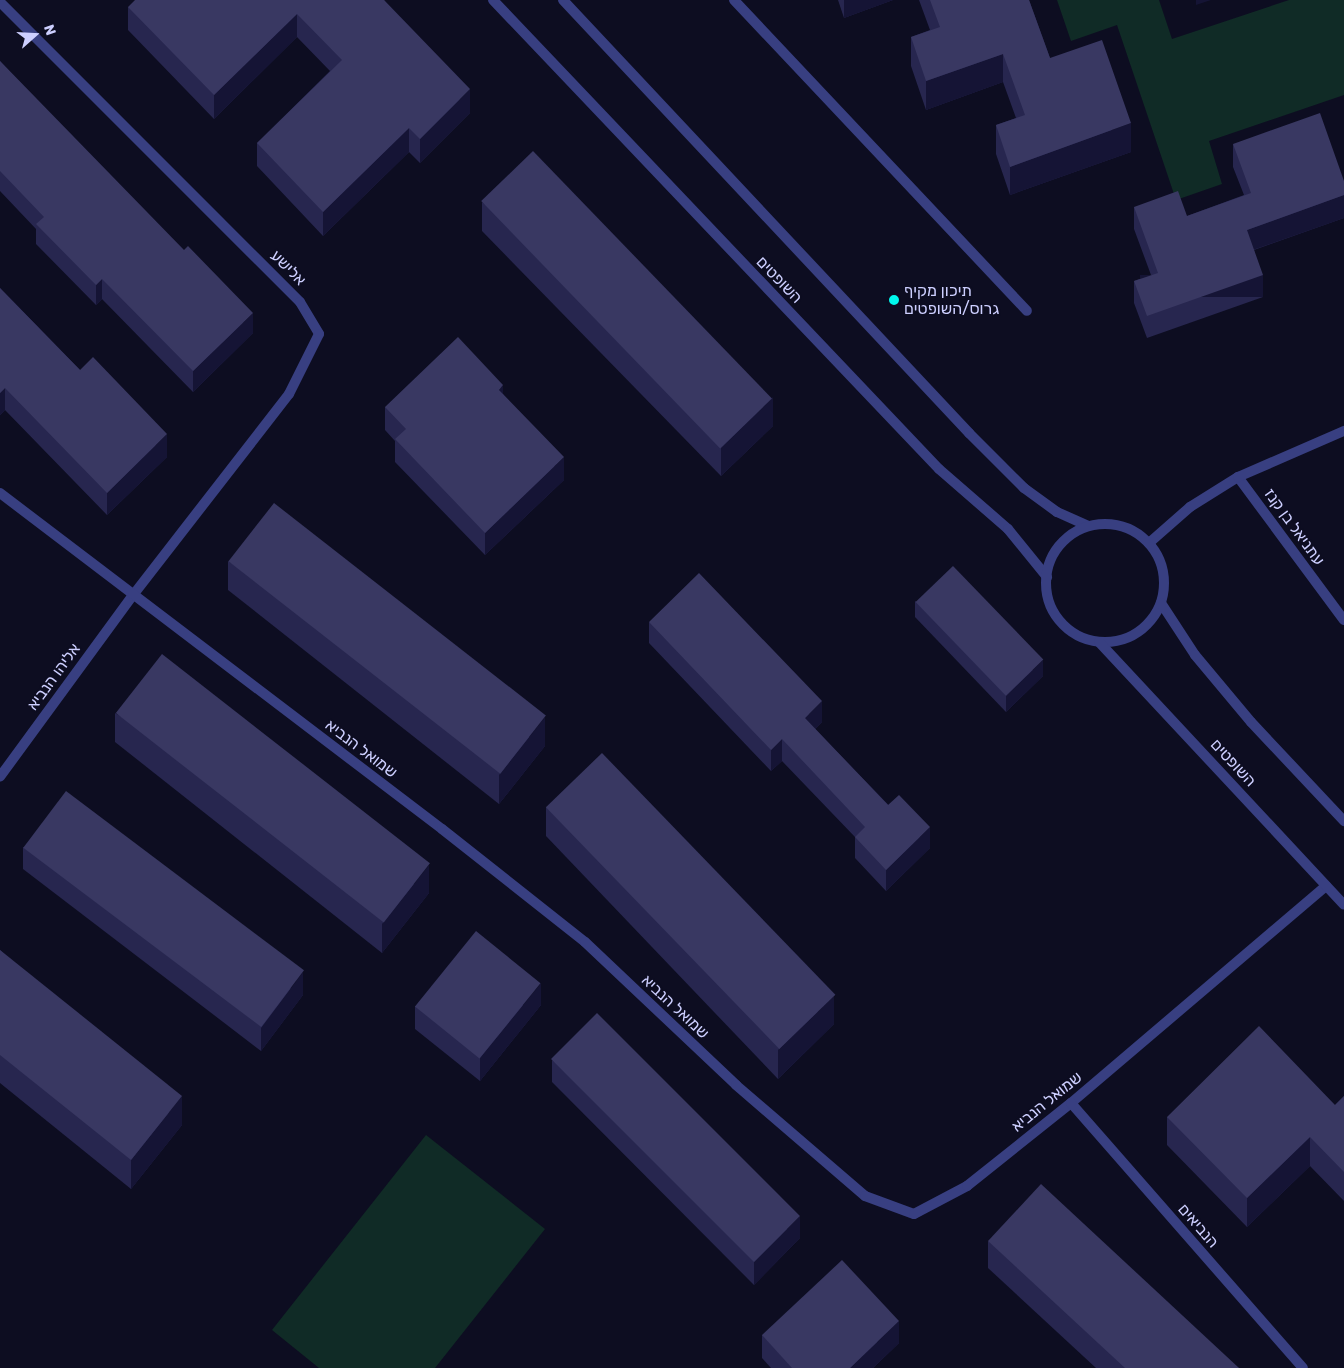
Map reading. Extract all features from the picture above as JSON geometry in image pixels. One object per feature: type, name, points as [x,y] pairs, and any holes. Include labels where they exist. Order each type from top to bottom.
[{"type":"street","name":"השופטים","points":[[493,0],[939,469],[1008,529],[1047,577]]},
{"type":"street","name":"השופטים","points":[[563,0],[1017,481],[1057,512],[1088,526]]},
{"type":"street","points":[[734,0],[1027,310]]},
{"type":"street","name":"אלישע","points":[[0,2],[300,302],[319,334],[289,394],[133,595]]},
{"type":"street","points":[[1149,542],[1190,507],[1238,477],[1344,431]]},
{"type":"street","name":"עתניאל בן קנז","points":[[1238,477],[1344,620]]},
{"type":"street","name":"שמואל הנביא","points":[[0,493],[442,829],[585,942],[736,1085],[865,1196],[914,1214],[967,1186],[1070,1103],[1326,886]]},
{"type":"street","points":[[1104,524],[1120,526],[1136,532],[1149,542],[1158,556],[1163,571],[1164,587],[1161,603],[1154,616],[1143,628],[1122,639],[1099,642],[1084,638],[1059,620],[1049,600],[1047,577],[1049,564],[1055,551],[1075,532],[1088,526],[1104,524]]},
{"type":"street","name":"אליהו הנביא","points":[[0,777],[133,595]]},
{"type":"street","points":[[1161,603],[1195,655],[1238,707],[1344,821]]},
{"type":"street","name":"השופטים","points":[[1099,642],[1344,905]]},
{"type":"street","name":"הנביאים","points":[[1070,1103],[1303,1368]]},
{"type":"green space","points":[[1057,0],[1159,0],[1172,39],[1289,0],[1344,0],[1344,95],[1209,141],[1222,184],[1176,200],[1117,25],[1071,41]]},
{"type":"green space","points":[[426,1135],[545,1229],[435,1368],[319,1368],[272,1330]]},
{"type":"building","points":[[135,0],[384,0],[470,89],[420,139],[409,128],[323,212],[257,143],[342,60],[297,14],[214,95],[128,7]]},
{"type":"building","points":[[930,0],[1029,0],[1050,58],[1102,40],[1131,123],[1010,167],[996,125],[1025,115],[1003,54],[926,81],[911,37],[940,27]]},
{"type":"building","points":[[0,61],[184,250],[188,246],[253,313],[193,371],[102,279],[96,285],[36,224],[44,217],[0,171]]},
{"type":"building","points":[[1320,113],[1344,181],[1344,195],[1247,230],[1263,275],[1147,316],[1134,281],[1158,273],[1134,207],[1178,191],[1187,216],[1251,193],[1233,144]]},
{"type":"building","points":[[533,151],[772,398],[720,448],[481,201]]},
{"type":"building","points":[[0,288],[80,370],[93,357],[167,434],[107,493],[5,388],[0,393]]},
{"type":"building","points":[[458,337],[503,385],[499,390],[564,457],[485,533],[395,439],[406,429],[385,407]]},
{"type":"building","points":[[274,503],[546,715],[500,774],[228,561]]},
{"type":"building","points":[[953,566],[1043,660],[1006,696],[916,602]]},
{"type":"building","points":[[699,573],[822,701],[805,718],[888,805],[899,795],[930,827],[886,870],[855,837],[865,827],[782,739],[771,750],[649,622]]},
{"type":"building","points":[[162,654],[430,863],[384,922],[116,713]]},
{"type":"building","points":[[602,753],[835,995],[779,1049],[546,807]]},
{"type":"building","points":[[66,791],[304,970],[261,1027],[23,848]]},
{"type":"building","points":[[476,931],[541,983],[479,1059],[415,1006]]},
{"type":"building","points":[[0,950],[182,1096],[131,1160],[0,1055]]},
{"type":"building","points":[[597,1013],[800,1216],[754,1262],[551,1059]]},
{"type":"building","points":[[1259,1026],[1335,1105],[1344,1096],[1344,1172],[1310,1137],[1247,1198],[1167,1117]]},
{"type":"building","points":[[1041,1184],[1239,1368],[1125,1368],[988,1241]]},
{"type":"building","points":[[842,1260],[899,1321],[850,1368],[792,1368],[762,1335]]},
{"type":"place","name":"תיכון מקיף גרוס/השופטים","points":[[894,300]]}]
